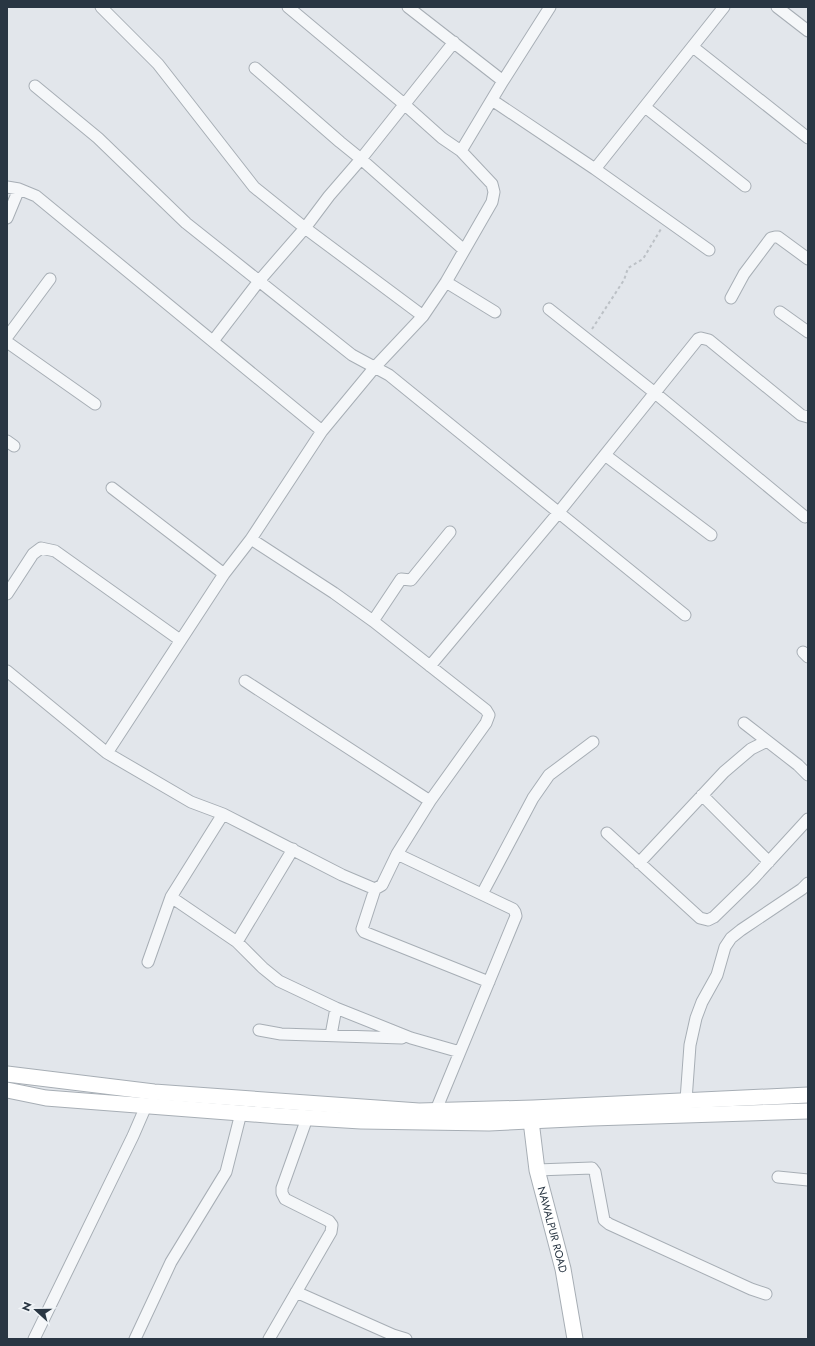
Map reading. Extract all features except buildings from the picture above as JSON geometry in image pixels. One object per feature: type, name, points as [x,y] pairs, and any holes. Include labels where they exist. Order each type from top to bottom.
[{"type":"street","points":[[101,7],[158,64],[254,187],[305,228],[423,316]]},
{"type":"street","points":[[107,753],[224,574],[251,539],[322,431],[376,367],[423,316],[446,282],[492,202],[494,192],[492,184],[460,151],[442,138],[404,104],[288,7]]},
{"type":"street","points":[[408,7],[503,81]]},
{"type":"street","points":[[460,151],[550,7]]},
{"type":"street","points":[[596,170],[724,7]]},
{"type":"street","points":[[777,7],[808,31]]},
{"type":"street","points":[[213,341],[259,281],[305,228],[329,196],[361,159],[454,42]]},
{"type":"street","points":[[692,47],[808,138]]},
{"type":"street","points":[[255,68],[464,250]]},
{"type":"street","points":[[35,86],[98,138],[186,223],[352,355],[389,375],[560,512],[685,615]]},
{"type":"street","points":[[492,100],[596,170],[709,250]]},
{"type":"street","points":[[645,108],[745,186]]},
{"type":"street","points":[[7,187],[19,189],[36,196],[322,431]]},
{"type":"street","points":[[7,218],[19,189]]},
{"type":"street","points":[[731,298],[744,274],[771,238],[775,236],[778,237],[808,259]]},
{"type":"street","points":[[7,337],[50,279]]},
{"type":"street","points":[[446,282],[495,312]]},
{"type":"street","points":[[549,309],[655,393],[805,517]]},
{"type":"street","points":[[780,312],[808,332]]},
{"type":"street","points":[[430,666],[560,512],[698,339],[701,338],[709,340],[801,415],[808,417]]},
{"type":"street","points":[[7,342],[95,404]]},
{"type":"street","points":[[605,455],[711,535]]},
{"type":"street","points":[[112,488],[224,574]]},
{"type":"street","points":[[373,621],[401,579],[411,580],[450,532]]},
{"type":"street","points":[[7,671],[107,753],[190,802],[223,814],[342,875],[374,889],[382,886],[397,854],[430,801],[486,723],[488,715],[486,710],[373,621],[334,593],[251,539]]},
{"type":"street","points":[[7,594],[33,554],[41,548],[55,551],[180,640]]},
{"type":"street","points":[[245,681],[430,801]]},
{"type":"street","points":[[744,723],[798,765],[808,775]]},
{"type":"street","points":[[640,863],[724,772],[751,749],[767,740]]},
{"type":"street","points":[[482,894],[533,798],[549,775],[593,742]]},
{"type":"street","points":[[702,795],[769,862]]},
{"type":"street","points":[[148,962],[171,897],[223,814]]},
{"type":"street","points":[[607,833],[700,918],[708,920],[722,910],[808,819]]},
{"type":"street","points":[[237,942],[293,849]]},
{"type":"street","points":[[397,854],[513,909],[516,916],[436,1110]]},
{"type":"street","points":[[686,1100],[690,1045],[696,1018],[702,1002],[717,975],[726,947],[731,938],[802,889],[808,883]]},
{"type":"street","points":[[374,889],[362,929],[364,932],[489,982]]},
{"type":"street","points":[[171,897],[237,942],[263,968],[279,981],[336,1008],[411,1038],[460,1052]]},
{"type":"street","points":[[331,1035],[336,1008]]},
{"type":"street","points":[[259,1030],[282,1034],[411,1038]]},
{"type":"street","points":[[7,1074],[154,1092],[419,1111],[533,1108],[808,1095]]},
{"type":"street","points":[[7,1090],[46,1098],[361,1121],[489,1123],[808,1111]]},
{"type":"street","points":[[34,1339],[133,1136],[146,1106]]},
{"type":"street","points":[[135,1339],[171,1262],[226,1172],[241,1113]]},
{"type":"street","points":[[269,1339],[331,1232],[332,1225],[329,1221],[285,1199],[282,1193],[282,1188],[307,1118]]},
{"type":"street","name":"NAWALPUR ROAD","points":[[531,1121],[537,1170],[563,1269],[575,1339]]},
{"type":"street","points":[[537,1170],[592,1168],[595,1172],[604,1220],[609,1224],[751,1289],[766,1294]]},
{"type":"street","points":[[778,1178],[808,1180]]},
{"type":"street","points":[[296,1292],[393,1335],[406,1339]]},
{"type":"path","points":[[586,338],[624,280],[628,268],[643,259],[666,219]]}]
